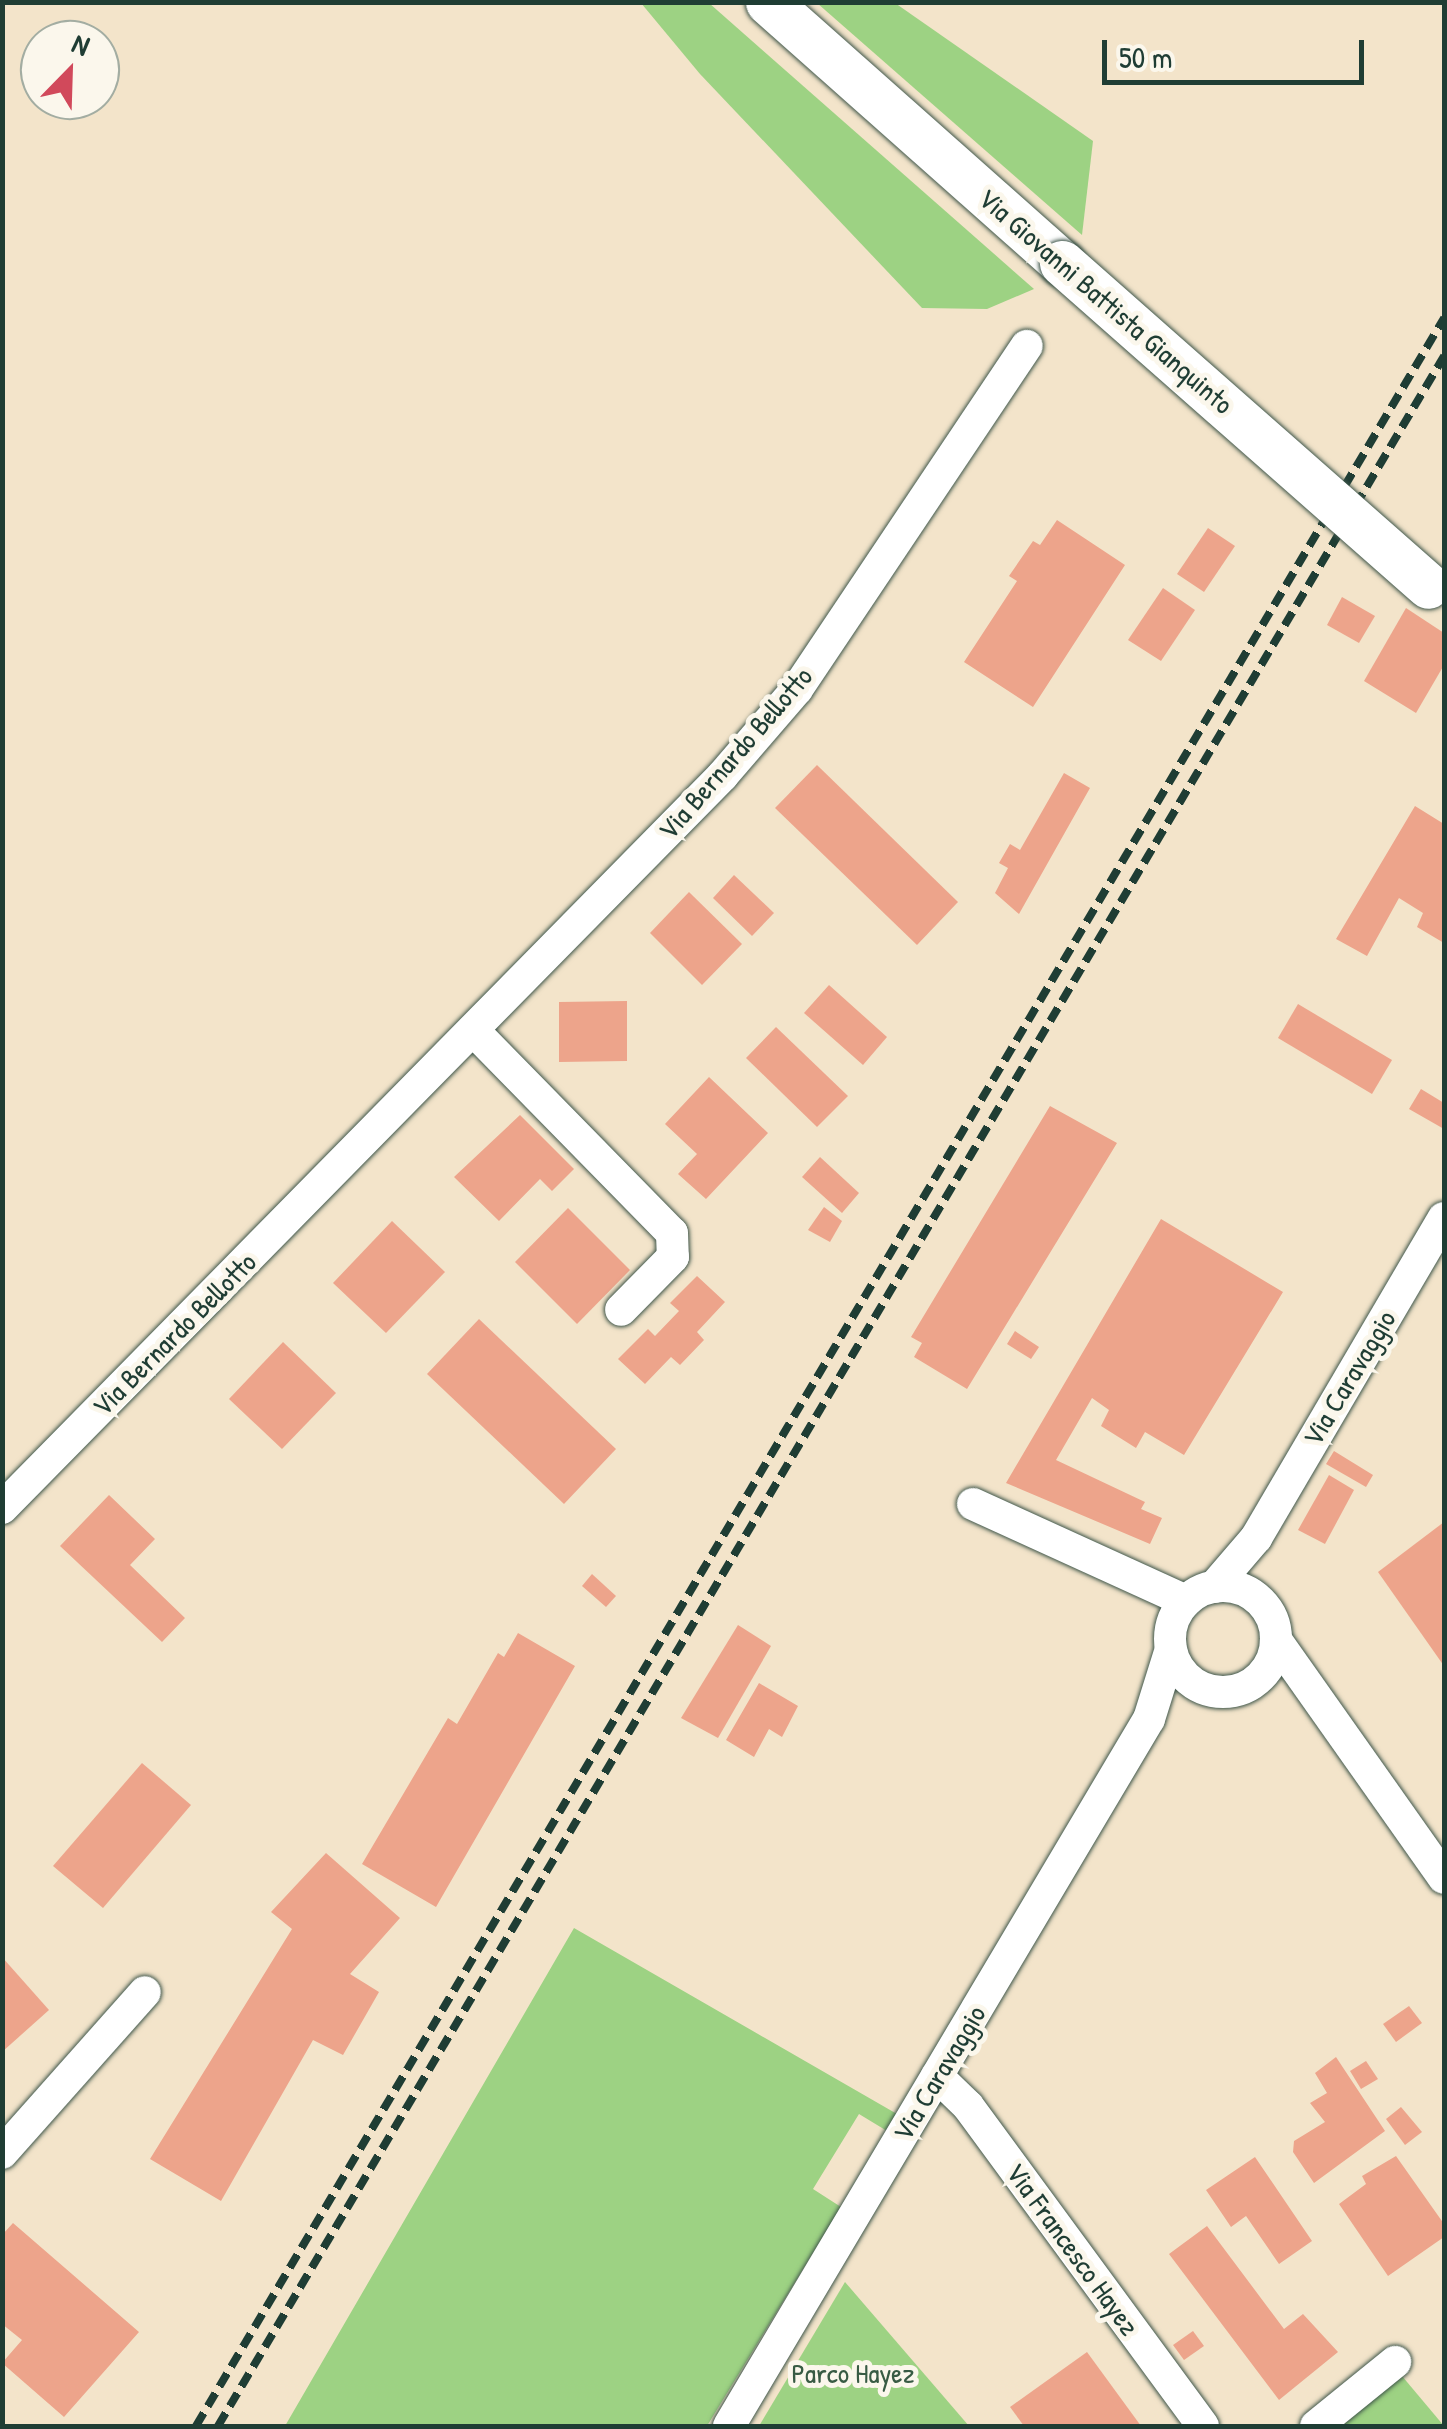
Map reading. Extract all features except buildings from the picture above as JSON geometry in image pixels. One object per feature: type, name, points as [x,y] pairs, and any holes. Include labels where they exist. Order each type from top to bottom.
[{"type":"main road","name":"Via Giovanni Battista Gianquinto","points":[[768,2],[1444,600]]},
{"type":"street","name":"Via Bernardo Bellotto","points":[[2,1508],[723,775],[797,689],[1027,346]]},
{"type":"street","points":[[472,1030],[672,1232],[673,1257],[622,1310]]},
{"type":"street","name":"Via Caravaggio","points":[[728,2426],[1149,1719],[1170,1648],[1170,1632],[1200,1594],[1256,1538],[1444,1218]]},
{"type":"street","points":[[973,1504],[1200,1594],[1254,1596]]},
{"type":"street","name":"Via Caravaggio","points":[[1256,1538],[1254,1596],[1266,1608],[1276,1640]]},
{"type":"street","points":[[1170,1648],[1187,1678],[1202,1688],[1236,1691],[1264,1673],[1276,1640]]},
{"type":"street","points":[[1276,1640],[1444,1878]]},
{"type":"street","points":[[1149,1719],[1194,1700],[1202,1688]]},
{"type":"street","points":[[2,2153],[145,1992]]},
{"type":"street","name":"Via Francesco Hayez","points":[[937,2076],[968,2106],[1203,2426]]},
{"type":"street","points":[[1316,2426],[1394,2362]]},
{"type":"green space","points":[[641,3],[709,3],[1034,289],[987,309],[922,308],[700,74]]},
{"type":"green space","points":[[817,3],[895,3],[1093,141],[1082,235]]},
{"type":"green space","points":[[574,1928],[897,2114],[887,2131],[859,2114],[813,2189],[841,2207],[707,2426],[285,2426]]},
{"type":"green space","name":"Parco Hayez","points":[[845,2282],[969,2426],[759,2426]]},
{"type":"green space","points":[[1402,2376],[1444,2426],[1341,2426]]},
{"type":"railway","points":[[196,2426],[1444,318]]},
{"type":"railway","points":[[218,2426],[1444,356]]}]
